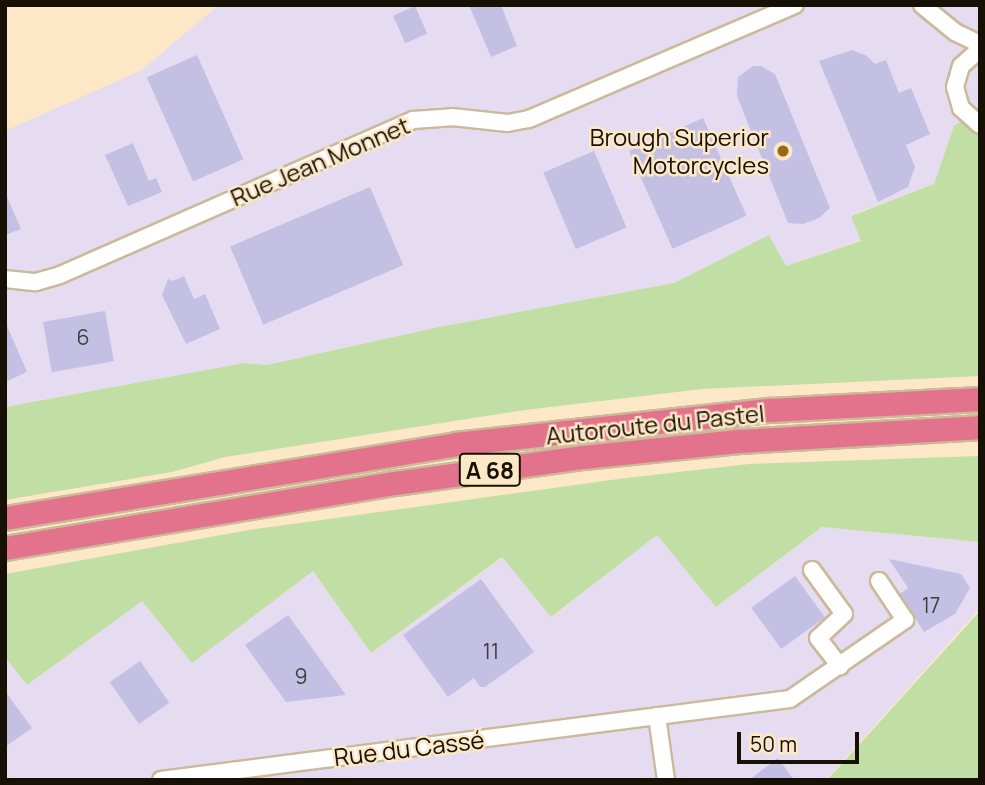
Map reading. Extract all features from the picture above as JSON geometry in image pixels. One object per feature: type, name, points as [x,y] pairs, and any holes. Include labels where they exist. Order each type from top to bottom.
[{"type":"highway","name":"Autoroute du Pastel","points":[[5,518],[455,444],[770,410],[980,399]]},
{"type":"highway","name":"Autoroute du Pastel","points":[[5,548],[395,483],[583,457],[738,440],[980,427]]},
{"type":"street","name":"Rue Jean Monnet","points":[[5,279],[36,282],[60,275],[413,120],[431,117],[508,123],[529,119],[795,5]]},
{"type":"street","points":[[922,5],[969,41],[980,44]]},
{"type":"street","points":[[943,22],[961,66]]},
{"type":"street","points":[[980,49],[961,66],[957,76],[957,98],[967,117],[980,125]]},
{"type":"street","points":[[813,570],[844,614],[818,638],[840,666],[905,620],[879,581]]},
{"type":"street","name":"Rue du Cassé","points":[[161,780],[790,699],[840,666]]},
{"type":"street","points":[[657,716],[666,780]]},
{"type":"shaded area","points":[[219,5],[980,5],[980,110],[954,126],[934,184],[851,215],[861,240],[785,266],[769,235],[674,283],[439,327],[267,365],[244,363],[5,407],[5,131],[140,71]]},
{"type":"shaded area","points":[[822,527],[980,542],[980,608],[826,780],[5,780],[5,657],[27,685],[142,601],[193,662],[313,571],[371,653],[503,557],[552,617],[657,534],[716,607]]},
{"type":"green space","points":[[961,121],[980,133],[980,376],[702,389],[525,410],[225,457],[172,472],[5,500],[5,407],[244,363],[267,365],[439,327],[674,283],[769,235],[786,266],[861,241],[851,216],[934,184],[954,126]]},
{"type":"green space","points":[[980,456],[980,542],[822,527],[716,607],[657,535],[551,617],[502,557],[371,653],[313,571],[192,663],[142,601],[27,685],[5,657],[5,574],[249,530],[626,478],[749,464]]},
{"type":"green space","points":[[980,611],[980,780],[826,780],[829,778]]},
{"type":"building","points":[[469,5],[501,5],[517,46],[491,57]]},
{"type":"building","points":[[415,6],[427,33],[405,43],[393,16]]},
{"type":"building","points":[[852,50],[867,56],[875,64],[886,60],[899,93],[911,88],[930,134],[906,145],[915,167],[908,187],[878,202],[819,61]]},
{"type":"building","points":[[197,55],[243,159],[193,182],[147,77]]},
{"type":"building","name":"Brough Superior Motorcycles","points":[[753,66],[761,66],[775,74],[830,208],[819,218],[803,224],[788,223],[737,96],[738,77]]},
{"type":"building","points":[[703,118],[747,216],[673,249],[629,151]]},
{"type":"building","points":[[133,143],[149,181],[156,178],[162,192],[128,206],[105,155]]},
{"type":"building","points":[[594,151],[626,227],[576,249],[543,172]]},
{"type":"building","points":[[370,187],[403,265],[263,325],[230,246]]},
{"type":"building","points":[[5,192],[21,229],[5,235]]},
{"type":"building","points":[[184,276],[194,299],[205,294],[220,329],[186,344],[162,295],[168,279],[173,281]]},
{"type":"building","points":[[105,311],[114,361],[52,372],[43,322]]},
{"type":"building","points":[[5,321],[27,372],[5,382]]},
{"type":"building","points":[[889,559],[961,574],[970,588],[955,614],[924,632],[900,594],[908,588]]},
{"type":"building","points":[[795,576],[825,617],[781,649],[751,608]]},
{"type":"building","points":[[481,579],[534,652],[485,687],[480,687],[474,678],[448,697],[403,635]]},
{"type":"building","points":[[288,615],[346,695],[286,702],[245,645]]},
{"type":"building","points":[[140,661],[169,703],[139,724],[110,682]]},
{"type":"building","points":[[5,691],[32,728],[5,747]]},
{"type":"building","points":[[778,758],[794,780],[749,780]]},
{"type":"place","name":"Brough Superior Motorcycles","points":[[783,151]]}]
